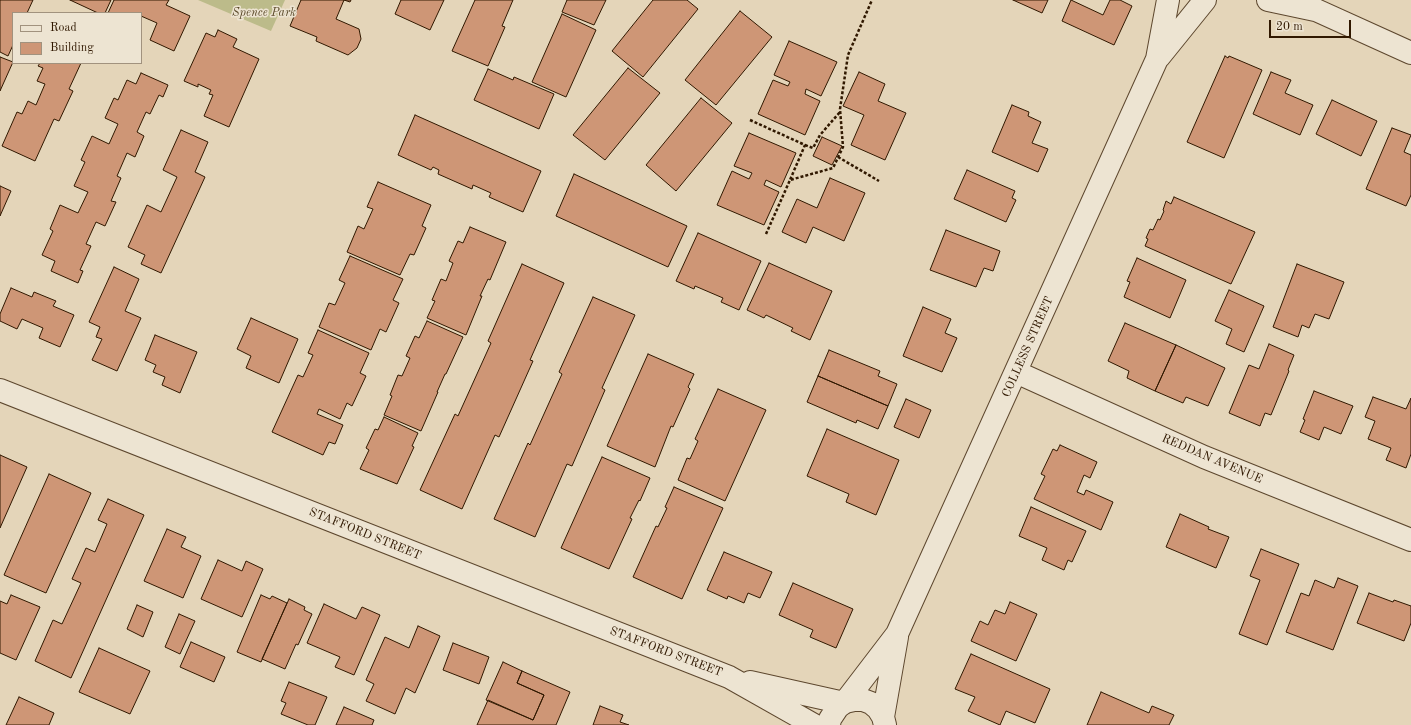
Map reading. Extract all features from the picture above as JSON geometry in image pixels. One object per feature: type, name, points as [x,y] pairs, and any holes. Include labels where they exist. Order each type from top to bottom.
[{"type":"street","name":"COLLESS STREET","points":[[829,725],[833,712],[845,702],[897,634],[1157,59],[1168,0]]},
{"type":"street","name":"COLLESS STREET","points":[[1157,59],[1205,0]]},
{"type":"street","points":[[1268,0],[1309,5],[1411,53]]},
{"type":"street","name":"REDDAN AVENUE","points":[[1016,372],[1204,457],[1411,540]]},
{"type":"street","name":"STAFFORD STREET","points":[[0,390],[729,677],[814,725]]},
{"type":"street","name":"COLLESS STREET","points":[[886,721],[897,634]]},
{"type":"street","name":"STAFFORD STREET","points":[[729,677],[845,702],[854,700],[867,702],[878,709],[886,721]]},
{"type":"path","points":[[790,180],[833,168],[843,147],[840,112],[848,55],[872,0]]},
{"type":"path","points":[[750,120],[813,148],[820,135],[840,112]]},
{"type":"path","points":[[766,234],[805,145]]},
{"type":"path","points":[[838,157],[879,181]]},
{"type":"green space","name":"Spence Park","points":[[198,0],[285,0],[271,31]]},
{"type":"building","points":[[0,0],[33,0],[27,12],[12,12],[12,47],[8,56],[0,52]]},
{"type":"building","points":[[70,0],[111,0],[105,12],[96,12]]},
{"type":"building","points":[[114,0],[169,0],[166,5],[190,16],[174,51],[150,40],[157,23],[142,16],[142,12],[108,12]]},
{"type":"building","points":[[301,0],[344,0],[336,19],[359,29],[361,39],[357,48],[348,55],[316,41],[317,37],[290,26]]},
{"type":"building","points":[[401,0],[444,0],[430,30],[395,14]]},
{"type":"building","points":[[475,0],[513,0],[502,26],[505,27],[488,66],[452,51]]},
{"type":"building","points":[[567,0],[606,0],[594,25],[562,12]]},
{"type":"building","points":[[653,0],[687,0],[698,9],[643,77],[612,51]]},
{"type":"building","points":[[1013,0],[1048,0],[1042,13]]},
{"type":"building","points":[[1071,0],[1103,15],[1110,0],[1120,0],[1132,6],[1114,45],[1062,21]]},
{"type":"building","points":[[740,11],[772,37],[716,105],[685,80]]},
{"type":"building","points":[[562,14],[596,30],[566,97],[532,82]]},
{"type":"building","points":[[218,30],[237,39],[233,47],[259,59],[229,127],[204,116],[213,95],[209,94],[211,90],[198,84],[198,87],[184,81],[206,33],[215,37]]},
{"type":"building","points":[[789,41],[837,62],[821,96],[806,89],[805,94],[820,101],[805,135],[758,114],[773,80],[788,86],[790,82],[774,75]]},
{"type":"building","points":[[1225,56],[1228,58],[1229,56],[1262,70],[1224,158],[1187,142]]},
{"type":"building","points":[[0,57],[12,62],[12,64],[0,91]]},
{"type":"building","points":[[39,64],[81,64],[69,89],[73,91],[59,121],[54,119],[35,161],[2,146],[17,112],[22,114],[28,101],[36,105],[45,84],[37,81],[43,68],[38,66]]},
{"type":"building","points":[[628,68],[660,93],[605,160],[573,135]]},
{"type":"building","points":[[488,69],[513,80],[514,77],[554,94],[539,129],[474,100]]},
{"type":"building","points":[[859,72],[885,84],[878,101],[906,113],[885,160],[851,145],[864,115],[843,106]]},
{"type":"building","points":[[1271,72],[1291,80],[1285,93],[1313,105],[1300,135],[1253,114]]},
{"type":"building","points":[[141,73],[168,85],[163,97],[159,95],[150,114],[146,112],[137,132],[144,136],[135,157],[127,153],[117,176],[121,178],[111,201],[116,202],[105,226],[96,222],[86,244],[91,246],[80,270],[83,271],[78,283],[51,271],[55,261],[42,255],[53,231],[50,229],[60,205],[78,213],[88,192],[74,186],[85,162],[81,160],[92,136],[109,144],[118,124],[105,118],[114,98],[118,100],[127,80],[136,84]]},
{"type":"building","points":[[701,98],[732,123],[676,191],[646,165]]},
{"type":"building","points":[[1332,100],[1377,121],[1361,156],[1316,134]]},
{"type":"building","points":[[1012,105],[1029,112],[1028,116],[1041,122],[1032,143],[1048,149],[1038,172],[992,152]]},
{"type":"building","points":[[415,115],[541,171],[523,212],[489,197],[491,193],[473,185],[472,189],[438,174],[439,170],[433,167],[431,170],[398,155]]},
{"type":"building","points":[[1392,128],[1411,135],[1404,152],[1411,155],[1411,195],[1406,206],[1366,189]]},
{"type":"building","points":[[181,130],[208,142],[195,172],[205,177],[161,273],[141,264],[145,255],[128,247],[147,205],[161,212],[177,177],[163,170]]},
{"type":"building","points":[[749,133],[796,153],[781,187],[766,180],[764,185],[779,192],[764,225],[717,205],[732,171],[749,179],[752,173],[734,166]]},
{"type":"building","points":[[822,137],[842,146],[832,165],[813,156]]},
{"type":"building","points":[[967,170],[1015,191],[1012,198],[1016,200],[1006,222],[954,199]]},
{"type":"building","points":[[574,174],[687,226],[668,267],[556,216]]},
{"type":"building","points":[[830,178],[865,193],[844,241],[813,227],[806,243],[782,232],[797,199],[817,208]]},
{"type":"building","points":[[378,182],[431,205],[422,226],[426,228],[414,255],[410,254],[400,275],[347,252],[358,226],[364,229],[373,209],[367,207]]},
{"type":"building","points":[[0,186],[11,191],[0,216]]},
{"type":"building","points":[[1174,197],[1255,232],[1231,284],[1145,246],[1148,239],[1146,238],[1150,229],[1153,230],[1158,219],[1160,220],[1166,201],[1171,204]]},
{"type":"building","points":[[470,227],[506,242],[490,280],[488,279],[480,296],[482,296],[466,335],[427,318],[435,301],[432,300],[441,279],[446,281],[453,263],[449,261],[458,241],[463,243]]},
{"type":"building","points":[[946,230],[1000,251],[993,271],[984,268],[976,287],[930,270]]},
{"type":"building","points":[[698,233],[761,261],[739,310],[721,302],[723,298],[695,286],[694,289],[676,281]]},
{"type":"building","points":[[350,256],[403,279],[393,300],[399,303],[386,332],[380,329],[371,350],[319,327],[329,303],[335,305],[345,283],[339,280]]},
{"type":"building","points":[[1137,258],[1186,280],[1170,318],[1124,297],[1130,282],[1127,281]]},
{"type":"building","points":[[769,263],[832,291],[810,340],[791,331],[793,328],[766,315],[764,318],[747,310]]},
{"type":"building","points":[[522,264],[564,283],[530,360],[533,361],[499,437],[495,435],[462,509],[420,490],[455,414],[458,416],[491,343],[488,341]]},
{"type":"building","points":[[1297,264],[1344,282],[1329,319],[1315,314],[1309,328],[1302,325],[1298,337],[1273,327]]},
{"type":"building","points":[[114,267],[139,279],[125,311],[141,318],[117,371],[92,360],[102,339],[96,337],[100,327],[89,322]]},
{"type":"building","points":[[11,288],[32,297],[34,292],[56,301],[53,306],[74,315],[60,347],[39,338],[43,328],[22,319],[17,329],[0,321],[0,314]]},
{"type":"building","points":[[1229,290],[1264,306],[1244,352],[1226,344],[1232,329],[1215,321]]},
{"type":"building","points":[[593,297],[635,315],[602,388],[605,390],[572,466],[567,464],[535,537],[494,519],[528,443],[530,445],[562,374],[559,372]]},
{"type":"building","points":[[923,307],[951,319],[945,333],[957,338],[942,372],[903,356]]},
{"type":"building","points":[[251,318],[298,339],[279,383],[246,368],[251,356],[237,349]]},
{"type":"building","points":[[427,321],[463,337],[445,374],[421,431],[384,415],[392,396],[390,395],[398,375],[402,376],[410,358],[406,356],[415,336],[419,338]]},
{"type":"building","points":[[1125,323],[1176,345],[1155,391],[1127,378],[1129,371],[1108,361]]},
{"type":"building","points":[[318,330],[369,353],[360,373],[366,376],[352,406],[347,403],[340,419],[319,409],[317,414],[343,425],[335,444],[329,442],[323,455],[272,432],[298,375],[303,377],[313,355],[308,353]]},
{"type":"building","points":[[155,335],[197,352],[180,393],[162,385],[165,377],[153,372],[156,365],[145,360]]},
{"type":"building","points":[[1269,344],[1294,355],[1271,415],[1265,413],[1260,426],[1229,413],[1249,365],[1259,369]]},
{"type":"building","points":[[1176,345],[1225,368],[1208,406],[1186,397],[1183,403],[1155,391]]},
{"type":"building","points":[[829,350],[880,371],[878,376],[897,384],[888,406],[818,376]]},
{"type":"building","points":[[648,354],[694,374],[688,387],[690,389],[673,427],[671,426],[655,467],[607,446]]},
{"type":"building","points":[[818,376],[888,406],[878,429],[857,420],[856,423],[807,402]]},
{"type":"building","points":[[718,389],[766,410],[725,501],[678,480],[687,458],[690,459],[698,441],[695,439]]},
{"type":"building","points":[[1314,391],[1353,406],[1341,434],[1324,427],[1319,440],[1300,432],[1305,420],[1303,419]]},
{"type":"building","points":[[1373,397],[1406,409],[1411,398],[1411,454],[1406,468],[1386,460],[1391,448],[1368,439],[1375,421],[1365,417]]},
{"type":"building","points":[[906,399],[931,410],[919,438],[894,427]]},
{"type":"building","points":[[384,417],[418,433],[412,446],[414,447],[397,484],[360,469],[369,450],[366,448],[375,429],[378,430]]},
{"type":"building","points":[[827,429],[899,460],[876,515],[846,502],[849,494],[807,476]]},
{"type":"building","points":[[1060,445],[1097,462],[1090,478],[1084,475],[1077,492],[1084,495],[1086,490],[1113,502],[1101,530],[1034,499],[1045,476],[1041,474],[1053,449],[1057,451]]},
{"type":"building","points":[[0,455],[27,467],[0,528]]},
{"type":"building","points":[[602,457],[650,478],[640,501],[639,500],[630,518],[632,519],[609,569],[561,548]]},
{"type":"building","points":[[49,474],[91,493],[46,593],[4,575]]},
{"type":"building","points":[[674,487],[723,508],[682,599],[633,577],[656,526],[658,527],[667,508],[665,507]]},
{"type":"building","points":[[108,499],[144,515],[71,678],[35,661],[53,620],[62,624],[81,583],[72,579],[86,548],[95,552],[107,524],[98,520]]},
{"type":"building","points":[[1031,507],[1086,531],[1072,562],[1068,560],[1064,570],[1042,560],[1047,548],[1019,536]]},
{"type":"building","points":[[1180,514],[1209,527],[1208,529],[1229,537],[1216,568],[1166,547]]},
{"type":"building","points":[[167,529],[186,537],[181,547],[201,556],[183,598],[144,581]]},
{"type":"building","points":[[1261,549],[1299,564],[1267,645],[1239,634],[1260,580],[1250,576]]},
{"type":"building","points":[[724,552],[772,572],[760,598],[748,593],[744,603],[728,596],[727,599],[707,590]]},
{"type":"building","points":[[218,560],[242,571],[246,561],[263,569],[242,617],[201,599]]},
{"type":"building","points":[[1338,578],[1358,586],[1333,650],[1286,632],[1301,593],[1309,596],[1315,580],[1334,588]]},
{"type":"building","points":[[793,583],[853,609],[836,648],[810,637],[813,630],[779,615]]},
{"type":"building","points":[[1369,593],[1393,602],[1394,600],[1411,606],[1411,623],[1404,641],[1357,623]]},
{"type":"building","points":[[11,595],[40,607],[16,660],[0,653],[0,601],[7,604]]},
{"type":"building","points":[[261,595],[270,599],[272,596],[287,603],[261,662],[237,652]]},
{"type":"building","points":[[289,599],[305,607],[304,610],[312,614],[285,669],[262,659]]},
{"type":"building","points":[[1010,602],[1037,614],[1016,661],[971,641],[980,621],[988,625],[995,610],[1005,614]]},
{"type":"building","points":[[324,604],[356,619],[362,607],[380,615],[354,675],[335,667],[340,657],[307,643]]},
{"type":"building","points":[[137,605],[153,612],[143,637],[127,629]]},
{"type":"building","points":[[179,614],[195,621],[180,654],[165,647]]},
{"type":"building","points":[[418,626],[440,636],[415,693],[406,688],[395,714],[366,701],[374,684],[366,680],[385,637],[409,648]]},
{"type":"building","points":[[191,642],[225,657],[214,682],[180,667]]},
{"type":"building","points":[[453,643],[489,657],[479,684],[443,670]]},
{"type":"building","points":[[99,648],[150,671],[130,714],[79,692]]},
{"type":"building","points":[[971,654],[1050,689],[1035,723],[1006,711],[1000,725],[968,711],[975,697],[955,689]]},
{"type":"building","points":[[503,662],[522,671],[517,683],[544,695],[533,720],[486,700]]},
{"type":"building","points":[[522,671],[570,692],[556,725],[477,725],[488,700],[533,720],[544,695],[517,683]]},
{"type":"building","points":[[289,682],[327,697],[315,725],[308,725],[281,714],[286,703],[281,701]]},
{"type":"building","points":[[1101,692],[1149,713],[1152,706],[1174,715],[1169,725],[1087,725]]},
{"type":"building","points":[[19,697],[54,713],[49,725],[6,725]]},
{"type":"building","points":[[600,706],[623,715],[620,722],[629,725],[593,725]]},
{"type":"building","points":[[344,707],[374,720],[372,725],[336,725]]}]
